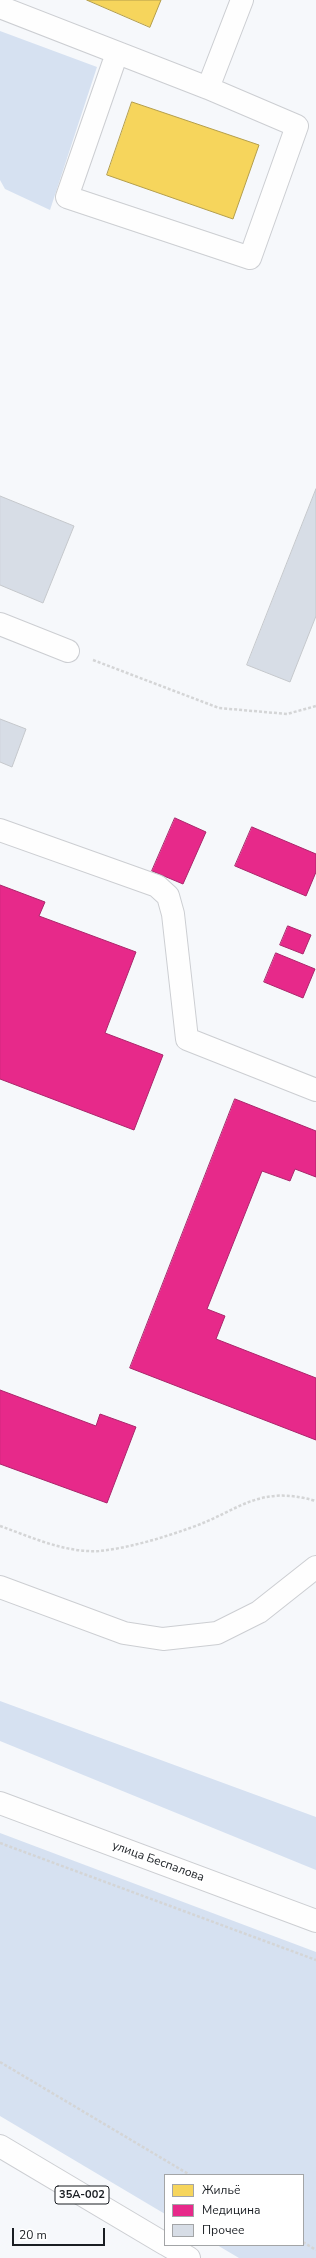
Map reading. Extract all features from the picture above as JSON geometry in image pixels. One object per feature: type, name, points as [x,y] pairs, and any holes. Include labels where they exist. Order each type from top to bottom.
[{"type":"main road","points":[[208,88],[242,0]]},
{"type":"main road","points":[[0,7],[208,88],[297,126],[250,258],[67,197],[117,53]]},
{"type":"main road","points":[[0,624],[68,650]]},
{"type":"main road","points":[[0,830],[158,886],[168,896],[173,914],[187,1039],[316,1090]]},
{"type":"main road","points":[[0,1587],[124,1633],[163,1639],[217,1633],[259,1612],[316,1567]]},
{"type":"main road","name":"улица Беспалова","points":[[0,1803],[316,1921]]},
{"type":"main road","name":"35А-002","points":[[0,2146],[164,2243]]},
{"type":"main road","name":"35А-002","points":[[169,2246],[189,2258]]},
{"type":"path","points":[[68,650],[219,708],[287,714],[316,706]]},
{"type":"path","points":[[0,1526],[60,1547],[98,1551],[131,1545],[191,1528],[234,1507],[262,1497],[298,1496],[316,1501]]},
{"type":"path","points":[[0,1843],[316,1960]]},
{"type":"path","points":[[0,2062],[188,2174]]},
{"type":"path","points":[[304,2243],[316,2250]]},
{"type":"shaded area","points":[[0,31],[97,67],[50,210],[5,189],[0,180]]},
{"type":"shaded area","points":[[0,1701],[316,1817],[316,1870],[0,1741]]},
{"type":"shaded area","points":[[0,1833],[316,1952],[316,2258],[239,2258],[219,2246],[304,2246],[304,2174],[164,2174],[164,2213],[0,2116]]},
{"type":"building: Жильё","points":[[87,0],[161,0],[150,27]]},
{"type":"building: Жильё","points":[[132,102],[259,145],[233,219],[107,175]]},
{"type":"building: Медицина","points":[[175,818],[206,832],[183,884],[152,871]]},
{"type":"building: Медицина","points":[[252,827],[316,854],[316,872],[306,896],[235,866]]},
{"type":"building: Медицина","points":[[0,885],[45,902],[39,916],[136,952],[105,1033],[163,1055],[134,1130],[0,1079]]},
{"type":"building: Медицина","points":[[288,926],[311,935],[303,954],[280,945]]},
{"type":"building: Медицина","points":[[276,953],[315,969],[303,998],[264,982]]},
{"type":"building: Медицина","points":[[235,1099],[316,1131],[316,1177],[295,1169],[290,1181],[262,1171],[207,1309],[225,1316],[216,1339],[316,1378],[316,1440],[130,1368]]},
{"type":"building: Медицина","points":[[0,1390],[96,1426],[100,1414],[136,1427],[107,1503],[0,1464]]},
{"type":"building: Прочее","points":[[316,489],[316,616],[290,682],[247,665]]},
{"type":"building: Прочее","points":[[0,496],[74,526],[43,603],[0,585]]},
{"type":"building: Прочее","points":[[0,719],[26,729],[12,767],[0,762]]}]
